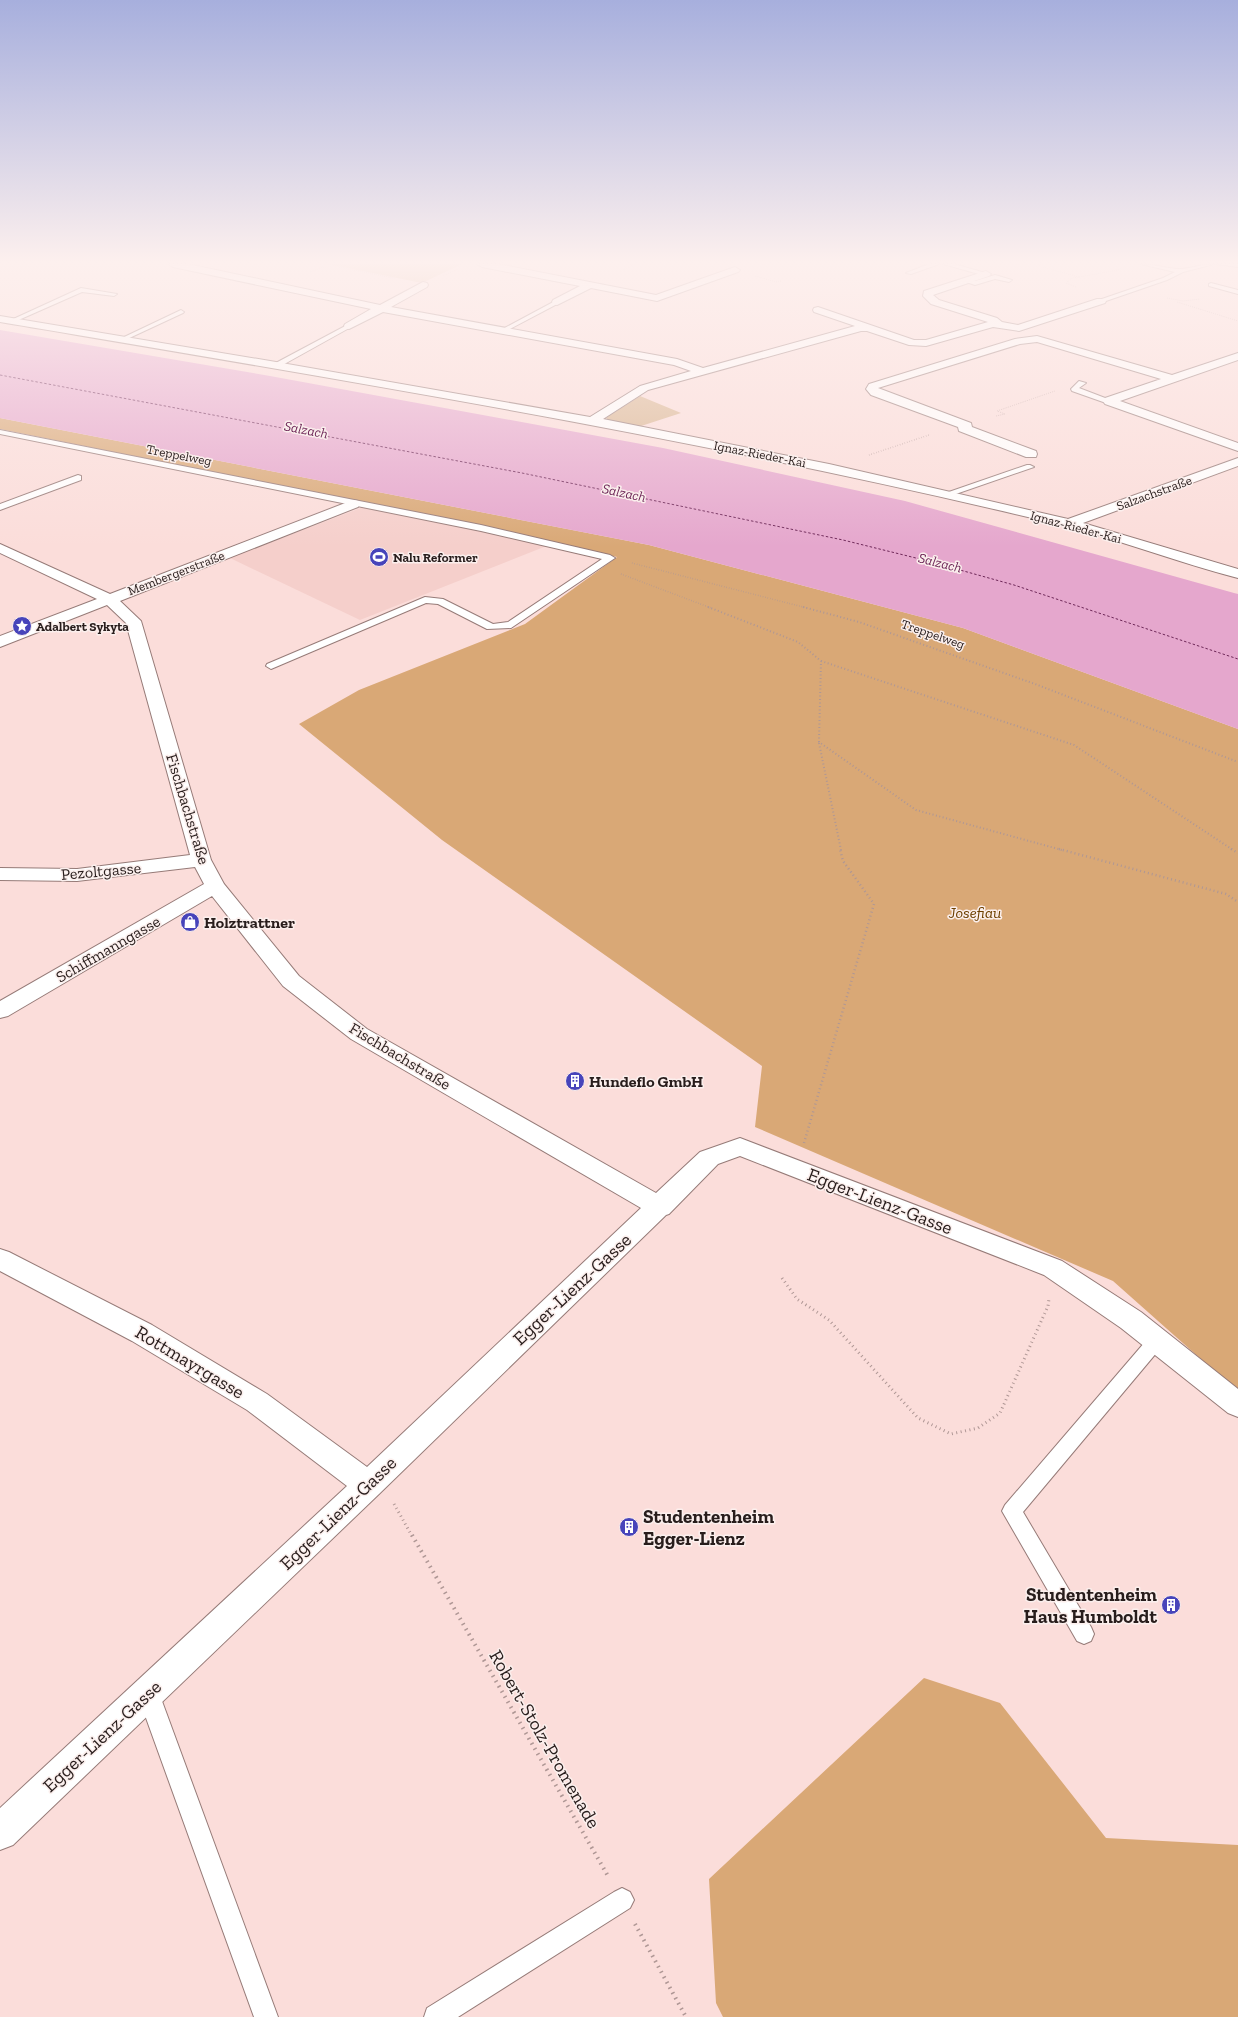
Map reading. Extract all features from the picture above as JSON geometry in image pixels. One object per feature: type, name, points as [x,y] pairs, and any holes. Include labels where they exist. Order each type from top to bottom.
[{"type":"street","name":"Ignaz-Rieder-Kai","points":[[236,358],[592,421],[829,468],[1069,523],[1238,574]]},
{"type":"street","points":[[655,358],[677,362],[703,372]]},
{"type":"street","points":[[592,421],[644,388],[753,358]]},
{"type":"street","points":[[963,358],[873,386],[872,389],[875,392],[1031,454]]},
{"type":"street","points":[[1104,358],[1170,378]]},
{"type":"street","points":[[1108,401],[1170,378],[1231,358]]},
{"type":"street","points":[[1108,401],[1238,447]]},
{"type":"street","name":"Salzachstraße","points":[[1069,523],[1238,462]]},
{"type":"street","name":"Membergerstraße","points":[[0,642],[353,504]]},
{"type":"street","name":"Fischbachstraße","points":[[0,548],[109,599],[133,621],[201,860],[215,886],[292,981],[359,1034],[660,1207]]},
{"type":"street","name":"Pezoltgasse","points":[[0,874],[78,875],[201,860]]},
{"type":"street","name":"Schiffmanngasse","points":[[0,1011],[215,886]]},
{"type":"street","name":"Egger-Lienz-Gasse","points":[[0,1832],[368,1485],[528,1330],[660,1207],[710,1158],[740,1147],[1054,1268],[1131,1320],[1238,1405]]},
{"type":"street","name":"Rottmayrgasse","points":[[0,1259],[142,1333],[257,1402],[368,1485]]},
{"type":"lane","points":[[276,365],[289,358]]},
{"type":"lane","points":[[1082,384],[1075,387],[1082,392],[1108,401]]},
{"type":"lane","name":"Treppelweg","points":[[0,432],[353,504],[481,528],[610,558]]},
{"type":"lane","points":[[947,494],[1030,467]]},
{"type":"lane","points":[[0,507],[78,478]]},
{"type":"lane","points":[[271,666],[425,600],[440,601],[491,627],[511,625],[610,558]]},
{"type":"lane","points":[[1084,1634],[1012,1511],[1157,1340]]},
{"type":"lane","points":[[148,1693],[266,2017]]},
{"type":"lane","points":[[436,2017],[622,1900]]},
{"type":"path","points":[[829,468],[955,427],[965,427],[1005,414],[997,411],[1058,390],[1073,395],[1082,392]]},
{"type":"path","name":"Treppelweg","points":[[610,558],[859,622],[1035,684],[1238,762]]},
{"type":"path","points":[[600,566],[798,642],[821,661],[1074,744],[1238,853]]},
{"type":"path","points":[[797,1169],[874,904],[843,861],[819,742],[821,661]]},
{"type":"path","points":[[819,742],[916,810],[1226,894],[1238,902]]},
{"type":"path","points":[[782,1278],[797,1299],[829,1320],[918,1418],[951,1434],[978,1428],[1000,1413],[1048,1306],[1054,1268]]},
{"type":"path","name":"Robert-Stolz-Promenade","points":[[368,1485],[395,1505],[622,1900],[686,2017]]},
{"type":"shaded area","points":[[640,396],[681,413],[635,428],[606,421],[607,417]]},
{"type":"shaded area","points":[[371,504],[554,543],[360,620],[230,558]]},
{"type":"green space","name":"Josefiau","points":[[0,418],[649,545],[963,628],[1238,729],[1238,1392],[1113,1281],[755,1127],[762,1066],[442,840],[299,724],[359,690],[525,624],[617,557],[371,504],[0,429]]},
{"type":"green space","points":[[924,1678],[1000,1703],[1106,1838],[1238,1845],[1238,2017],[723,2017],[716,2003],[709,1879]]},
{"type":"water","name":"Salzach","points":[[0,358],[165,358],[663,448],[905,501],[1238,594],[1238,729],[963,628],[649,545],[0,418]]},
{"type":"ferry route","points":[[0,375],[522,473],[843,540],[924,560],[1014,585],[1238,659]]},
{"type":"place","name":"Nalu Reformer","points":[[379,557]]},
{"type":"place","name":"Adalbert Sykyta","points":[[22,626]]},
{"type":"place","name":"Holztrattner","points":[[190,922]]},
{"type":"place","name":"Hundeflo GmbH","points":[[575,1081]]},
{"type":"place","name":"Studentenheim Egger-Lienz","points":[[629,1527]]},
{"type":"place","name":"Studentenheim Haus Humboldt","points":[[1171,1605]]}]
